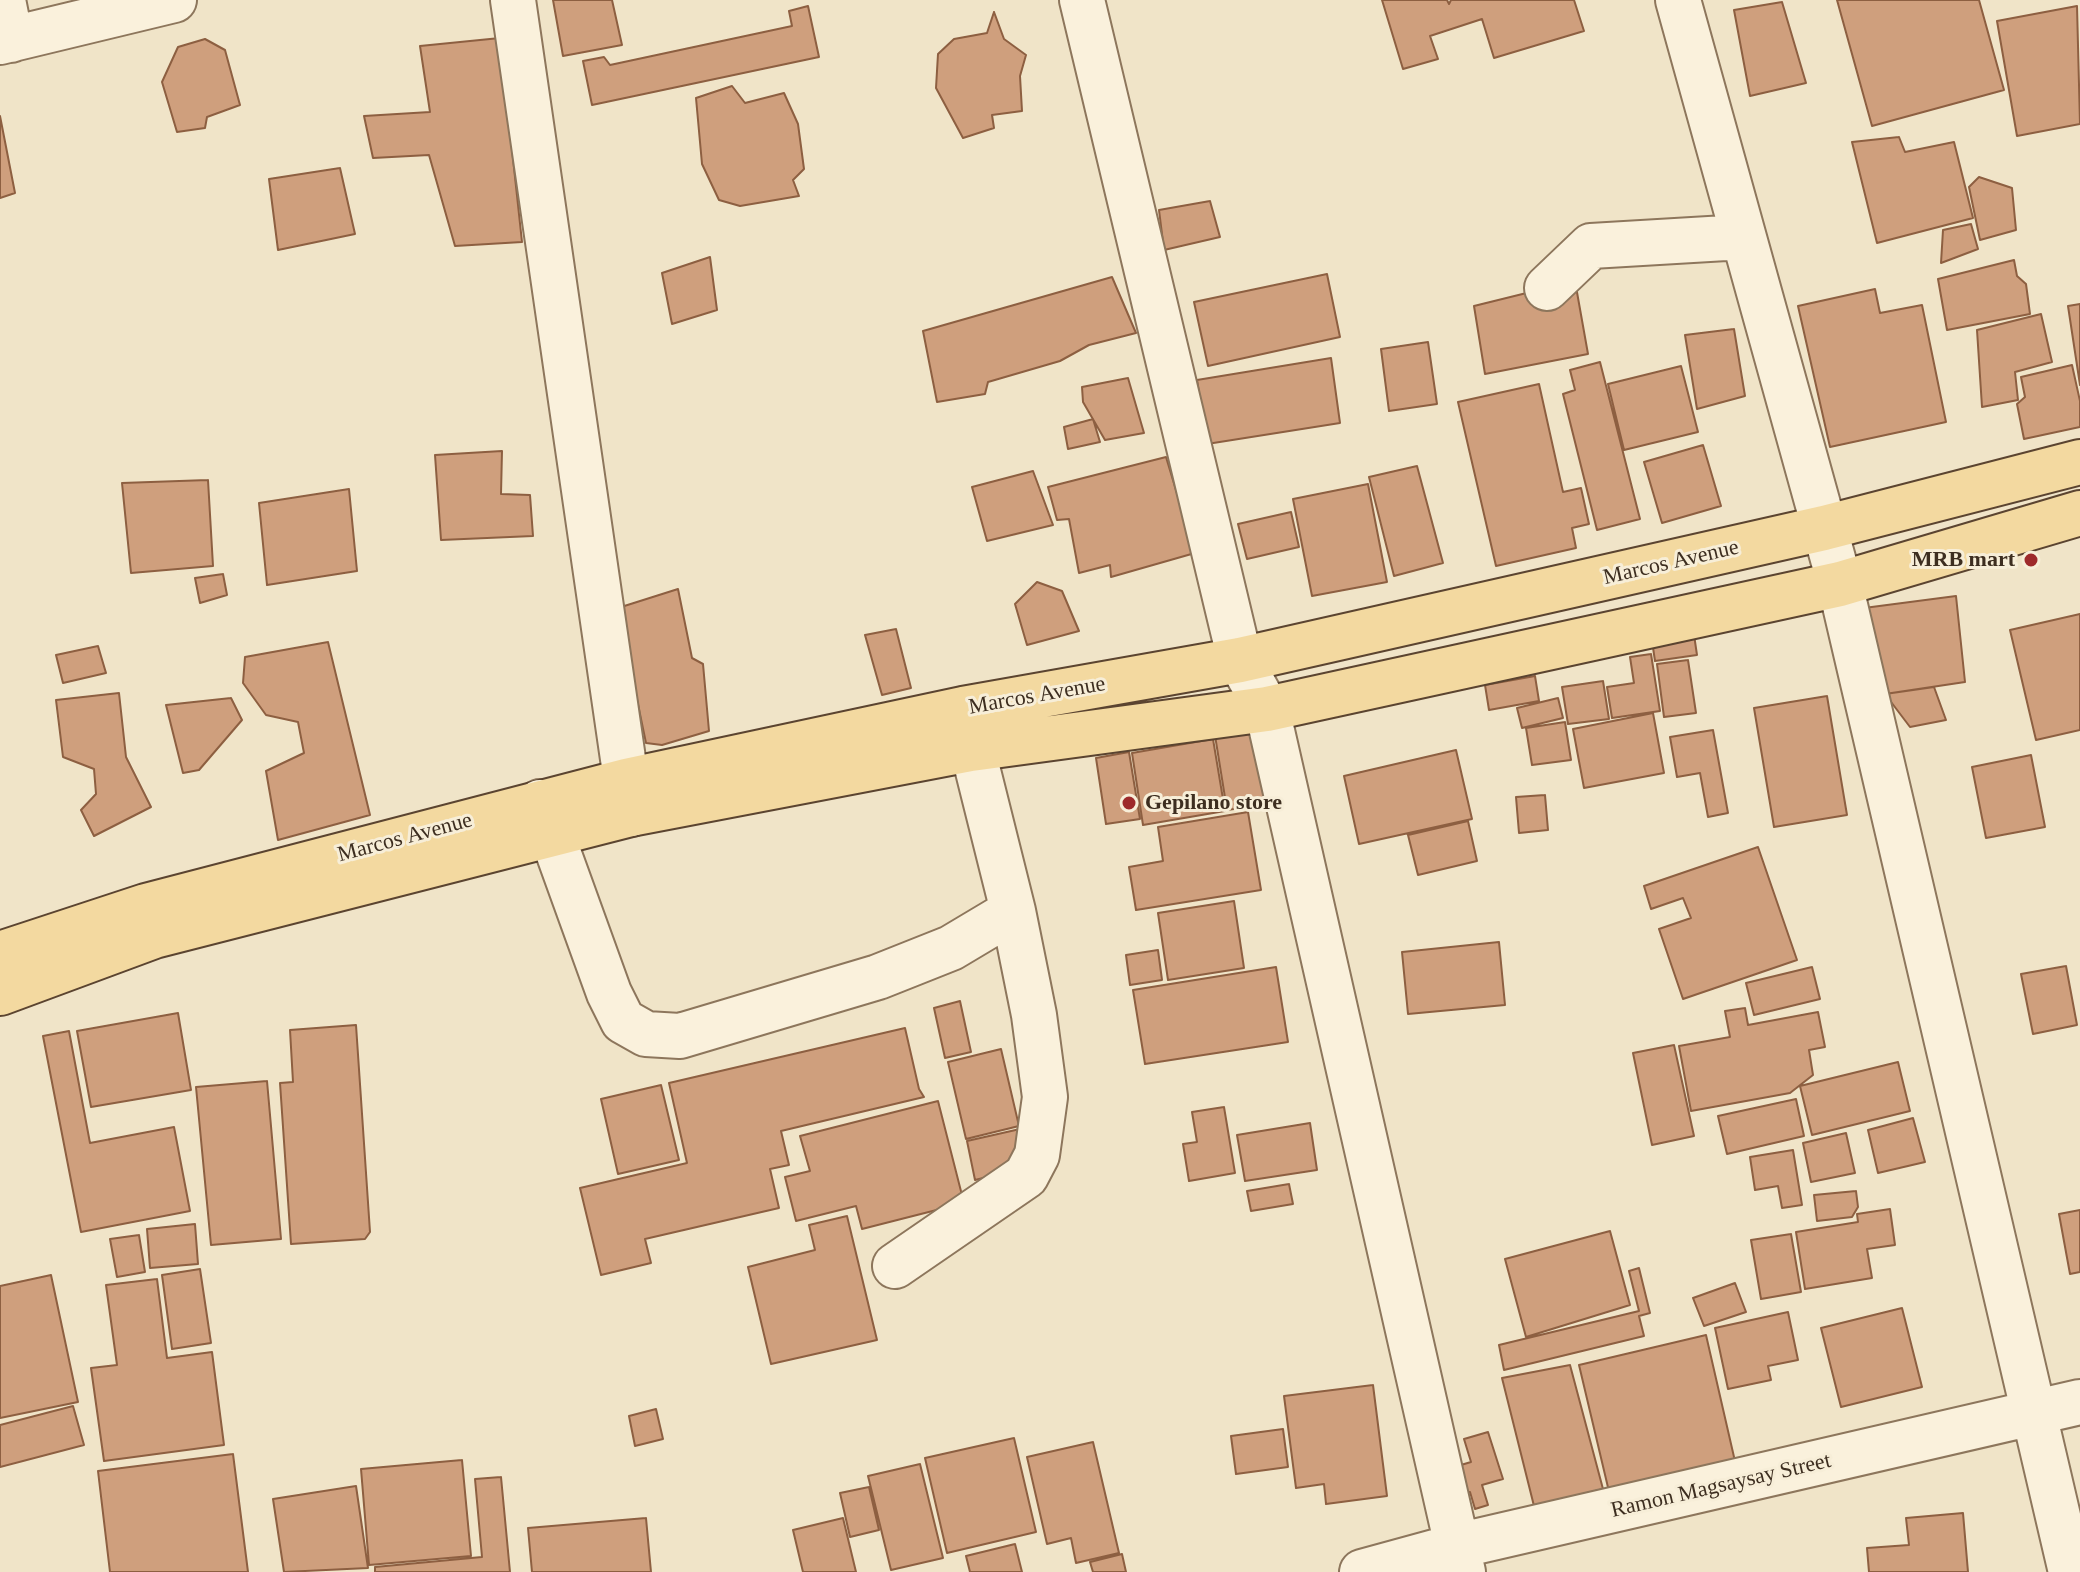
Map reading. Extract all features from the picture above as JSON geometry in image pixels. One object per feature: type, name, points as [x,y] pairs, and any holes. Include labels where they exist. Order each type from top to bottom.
[{"type":"main road","name":"Marcos Avenue","points":[[0,954],[146,906],[628,798],[967,729],[1240,660],[1824,528],[2080,462]]},
{"type":"main road","name":"Marcos Avenue","points":[[967,729],[1267,709],[1840,584],[2080,513]]},
{"type":"main road","name":"Marcos Avenue","points":[[0,993],[154,936],[545,818]]},
{"type":"street","points":[[4,27],[174,0]]},
{"type":"street","points":[[513,0],[628,798]]},
{"type":"street","points":[[1082,0],[1240,660],[1267,709],[1460,1559]]},
{"type":"street","points":[[1678,0],[1840,584],[2071,1572]]},
{"type":"street","points":[[1547,288],[1591,246],[1743,237]]},
{"type":"street","points":[[895,1266],[1013,1188],[1034,1164],[1045,1097],[1034,1015],[1013,911],[967,729]]},
{"type":"street","points":[[545,818],[609,993],[623,1021],[646,1034],[680,1036],[878,977],[951,948],[1013,911]]},
{"type":"street","name":"Ramon Magsaysay Street","points":[[1362,1572],[1460,1559],[2080,1402]]},
{"type":"building","points":[[553,0],[612,0],[622,45],[563,56]]},
{"type":"building","points":[[1382,0],[1447,0],[1449,4],[1451,0],[1574,0],[1584,31],[1494,58],[1482,19],[1430,36],[1438,59],[1403,69]]},
{"type":"building","points":[[1837,0],[1979,0],[2004,90],[1872,126]]},
{"type":"building","points":[[1782,2],[1806,83],[1750,96],[1734,10]]},
{"type":"building","points":[[808,6],[819,57],[592,105],[583,61],[604,57],[610,65],[792,26],[789,11]]},
{"type":"building","points":[[2077,6],[2080,124],[2017,136],[1997,21]]},
{"type":"building","points":[[994,12],[1004,39],[1026,55],[1020,76],[1022,111],[992,115],[994,128],[963,138],[936,88],[938,54],[954,39],[987,33]]},
{"type":"building","points":[[500,38],[522,242],[455,246],[429,155],[373,158],[364,116],[430,112],[420,46]]},
{"type":"building","points":[[205,39],[225,50],[240,105],[207,117],[205,128],[177,132],[162,82],[178,47]]},
{"type":"building","points":[[732,86],[745,103],[784,93],[798,124],[804,169],[793,180],[799,196],[740,206],[719,200],[702,164],[696,98]]},
{"type":"building","points":[[0,116],[15,193],[0,198]]},
{"type":"building","points":[[1899,137],[1905,152],[1954,142],[1973,218],[1877,243],[1852,142]]},
{"type":"building","points":[[340,168],[355,234],[278,250],[269,179]]},
{"type":"building","points":[[1979,177],[2012,188],[2016,230],[1980,240],[1969,187]]},
{"type":"building","points":[[1210,201],[1220,237],[1164,250],[1159,210]]},
{"type":"building","points":[[1971,224],[1978,249],[1941,263],[1943,230]]},
{"type":"building","points":[[710,257],[717,310],[672,324],[662,273]]},
{"type":"building","points":[[2014,260],[2017,276],[2026,284],[2030,314],[1947,330],[1938,279]]},
{"type":"building","points":[[1327,274],[1340,337],[1208,366],[1194,302]]},
{"type":"building","points":[[1112,277],[1136,333],[1089,345],[1060,361],[988,382],[985,394],[937,402],[923,331]]},
{"type":"building","points":[[1575,281],[1588,354],[1485,374],[1474,306]]},
{"type":"building","points":[[1875,289],[1880,313],[1922,305],[1946,422],[1830,447],[1798,306]]},
{"type":"building","points":[[2080,304],[2080,385],[2068,306]]},
{"type":"building","points":[[2041,314],[2052,362],[2015,372],[2018,400],[1982,407],[1977,330]]},
{"type":"building","points":[[1734,329],[1745,396],[1697,409],[1685,335]]},
{"type":"building","points":[[1428,342],[1437,404],[1389,411],[1381,349]]},
{"type":"building","points":[[1331,358],[1340,423],[1207,444],[1197,380]]},
{"type":"building","points":[[1600,362],[1640,519],[1597,530],[1563,394],[1575,390],[1570,370]]},
{"type":"building","points":[[2072,365],[2080,401],[2080,427],[2024,439],[2017,404],[2025,397],[2021,377]]},
{"type":"building","points":[[1681,366],[1698,432],[1624,450],[1608,384]]},
{"type":"building","points":[[1128,378],[1144,433],[1105,440],[1083,402],[1082,387]]},
{"type":"building","points":[[1539,384],[1563,492],[1581,488],[1589,524],[1572,528],[1576,548],[1496,566],[1458,402]]},
{"type":"building","points":[[1093,419],[1100,442],[1068,449],[1064,427]]},
{"type":"building","points":[[1703,445],[1721,506],[1662,523],[1644,462]]},
{"type":"building","points":[[502,451],[501,494],[530,495],[533,536],[441,540],[435,455]]},
{"type":"building","points":[[1166,457],[1195,553],[1111,577],[1110,565],[1079,573],[1069,519],[1057,520],[1048,487]]},
{"type":"building","points":[[1417,466],[1443,563],[1394,576],[1369,477]]},
{"type":"building","points":[[1033,471],[1053,525],[987,541],[972,487]]},
{"type":"building","points":[[208,480],[213,566],[131,573],[122,483]]},
{"type":"building","points":[[1368,484],[1387,582],[1312,596],[1293,499]]},
{"type":"building","points":[[349,489],[357,571],[267,585],[259,503]]},
{"type":"building","points":[[1291,512],[1299,547],[1247,559],[1238,524]]},
{"type":"building","points":[[223,574],[227,595],[200,603],[195,578]]},
{"type":"building","points":[[1037,582],[1062,591],[1079,631],[1027,645],[1015,604]]},
{"type":"building","points":[[678,589],[692,658],[703,664],[709,731],[662,745],[646,743],[618,608]]},
{"type":"building","points":[[1956,596],[1965,682],[1885,694],[1864,608]]},
{"type":"building","points":[[2080,614],[2080,730],[2036,740],[2010,630]]},
{"type":"building","points":[[1693,628],[1697,655],[1655,661],[1651,634]]},
{"type":"building","points":[[896,629],[911,688],[882,695],[865,635]]},
{"type":"building","points":[[328,642],[370,815],[278,840],[266,771],[304,753],[298,722],[266,715],[243,683],[245,657]]},
{"type":"building","points":[[98,646],[106,673],[63,683],[56,655]]},
{"type":"building","points":[[1651,654],[1660,711],[1612,718],[1607,687],[1634,683],[1630,657]]},
{"type":"building","points":[[1688,660],[1696,713],[1664,717],[1657,664]]},
{"type":"building","points":[[1535,676],[1539,701],[1489,710],[1485,685]]},
{"type":"building","points":[[1603,681],[1609,719],[1568,724],[1562,687]]},
{"type":"building","points":[[1934,687],[1946,720],[1910,727],[1885,694]]},
{"type":"building","points":[[119,693],[126,757],[151,807],[94,836],[81,810],[96,794],[94,769],[63,757],[56,700]]},
{"type":"building","points":[[1827,696],[1847,815],[1774,827],[1754,708]]},
{"type":"building","points":[[231,698],[242,720],[199,770],[183,773],[166,705]]},
{"type":"building","points":[[1558,698],[1563,718],[1522,728],[1517,708]]},
{"type":"building","points":[[1653,713],[1664,773],[1584,788],[1573,729]]},
{"type":"building","points":[[1254,715],[1269,804],[1227,810],[1213,723]]},
{"type":"building","points":[[1565,722],[1571,760],[1532,765],[1526,728]]},
{"type":"building","points":[[1713,730],[1728,813],[1708,817],[1700,773],[1677,777],[1670,737]]},
{"type":"building","points":[[1213,739],[1225,811],[1143,825],[1132,753]]},
{"type":"building","points":[[1456,750],[1472,819],[1359,844],[1344,776]]},
{"type":"building","points":[[1129,752],[1140,819],[1106,824],[1096,758]]},
{"type":"building","points":[[2031,755],[2045,827],[1986,838],[1972,767]]},
{"type":"building","points":[[1545,795],[1548,830],[1519,833],[1516,797]]},
{"type":"building","points":[[1248,812],[1261,890],[1136,910],[1129,867],[1163,861],[1158,827]]},
{"type":"building","points":[[1468,821],[1477,861],[1418,875],[1408,835]]},
{"type":"building","points":[[1758,847],[1797,960],[1683,999],[1659,929],[1691,918],[1683,898],[1651,909],[1644,886]]},
{"type":"building","points":[[1234,901],[1244,968],[1168,980],[1158,913]]},
{"type":"building","points":[[1499,942],[1505,1005],[1408,1014],[1402,952]]},
{"type":"building","points":[[1158,950],[1162,980],[1130,985],[1126,955]]},
{"type":"building","points":[[2066,966],[2077,1025],[2033,1034],[2021,974]]},
{"type":"building","points":[[1276,967],[1288,1042],[1145,1064],[1133,990]]},
{"type":"building","points":[[1812,967],[1820,999],[1754,1015],[1746,983]]},
{"type":"building","points":[[960,1001],[971,1052],[945,1058],[934,1008]]},
{"type":"building","points":[[1745,1008],[1748,1025],[1818,1012],[1825,1047],[1809,1050],[1813,1075],[1790,1093],[1691,1111],[1679,1046],[1730,1037],[1725,1011]]},
{"type":"building","points":[[178,1013],[191,1090],[91,1107],[77,1031]]},
{"type":"building","points":[[356,1025],[370,1232],[365,1239],[291,1244],[280,1083],[293,1082],[290,1030]]},
{"type":"building","points":[[905,1028],[919,1089],[924,1097],[781,1131],[789,1165],[770,1169],[779,1208],[645,1239],[651,1263],[601,1275],[580,1188],[687,1163],[669,1083]]},
{"type":"building","points":[[69,1031],[90,1143],[174,1127],[190,1211],[81,1232],[43,1036]]},
{"type":"building","points":[[1674,1045],[1694,1136],[1652,1145],[1633,1053]]},
{"type":"building","points":[[1001,1049],[1019,1126],[966,1139],[948,1062]]},
{"type":"building","points":[[1898,1062],[1910,1111],[1812,1135],[1800,1086]]},
{"type":"building","points":[[267,1081],[281,1239],[211,1245],[196,1087]]},
{"type":"building","points":[[661,1085],[679,1160],[618,1174],[601,1099]]},
{"type":"building","points":[[1796,1099],[1804,1136],[1727,1154],[1718,1116]]},
{"type":"building","points":[[938,1101],[964,1203],[862,1229],[856,1206],[796,1221],[785,1177],[810,1171],[800,1136]]},
{"type":"building","points":[[1224,1107],[1235,1173],[1189,1181],[1183,1144],[1197,1142],[1192,1112]]},
{"type":"building","points":[[1913,1118],[1925,1162],[1878,1173],[1868,1130]]},
{"type":"building","points":[[1310,1123],[1317,1170],[1245,1181],[1237,1135]]},
{"type":"building","points":[[1020,1129],[1029,1167],[975,1180],[967,1141]]},
{"type":"building","points":[[1846,1133],[1855,1173],[1811,1182],[1803,1143]]},
{"type":"building","points":[[1793,1150],[1802,1205],[1782,1208],[1778,1186],[1755,1190],[1750,1157]]},
{"type":"building","points":[[1289,1184],[1293,1204],[1251,1211],[1247,1191]]},
{"type":"building","points":[[1856,1191],[1858,1207],[1852,1217],[1817,1221],[1814,1195]]},
{"type":"building","points":[[1890,1209],[1895,1245],[1867,1249],[1872,1278],[1805,1289],[1796,1232],[1858,1222],[1857,1214]]},
{"type":"building","points":[[2080,1210],[2080,1272],[2070,1274],[2059,1214]]},
{"type":"building","points":[[847,1216],[877,1340],[771,1364],[748,1267],[815,1250],[809,1225]]},
{"type":"building","points":[[195,1224],[198,1264],[150,1268],[147,1229]]},
{"type":"building","points":[[1610,1231],[1630,1305],[1526,1337],[1505,1259]]},
{"type":"building","points":[[1791,1234],[1801,1292],[1761,1299],[1751,1240]]},
{"type":"building","points":[[139,1235],[145,1272],[117,1277],[110,1239]]},
{"type":"building","points":[[1639,1268],[1650,1313],[1639,1316],[1644,1336],[1504,1370],[1499,1345],[1639,1311],[1629,1271]]},
{"type":"building","points":[[200,1269],[211,1343],[172,1349],[162,1275]]},
{"type":"building","points":[[51,1275],[78,1402],[0,1418],[0,1286]]},
{"type":"building","points":[[157,1279],[167,1358],[212,1352],[224,1445],[104,1461],[91,1368],[117,1365],[106,1285]]},
{"type":"building","points":[[1735,1283],[1746,1312],[1704,1326],[1693,1298]]},
{"type":"building","points":[[1902,1308],[1922,1387],[1841,1407],[1821,1328]]},
{"type":"building","points":[[1788,1312],[1798,1360],[1768,1366],[1771,1380],[1728,1389],[1715,1328]]},
{"type":"building","points":[[1706,1335],[1737,1470],[1611,1500],[1579,1365]]},
{"type":"building","points":[[1570,1365],[1603,1489],[1534,1506],[1502,1378]]},
{"type":"building","points":[[1373,1385],[1387,1496],[1326,1504],[1324,1484],[1296,1488],[1284,1396]]},
{"type":"building","points":[[73,1406],[84,1445],[0,1467],[0,1425]]},
{"type":"building","points":[[656,1409],[663,1439],[635,1446],[629,1416]]},
{"type":"building","points":[[1283,1429],[1288,1467],[1236,1474],[1231,1436]]},
{"type":"building","points":[[1488,1432],[1503,1479],[1482,1485],[1488,1505],[1475,1509],[1470,1492],[1452,1497],[1444,1470],[1471,1462],[1464,1439]]},
{"type":"building","points":[[1014,1438],[1036,1532],[947,1553],[925,1458]]},
{"type":"building","points":[[1093,1442],[1119,1553],[1076,1563],[1071,1538],[1047,1544],[1027,1457]]},
{"type":"building","points":[[233,1454],[248,1572],[110,1572],[98,1471]]},
{"type":"building","points":[[462,1460],[471,1556],[369,1565],[361,1469]]},
{"type":"building","points":[[920,1464],[943,1558],[891,1570],[868,1476]]},
{"type":"building","points":[[501,1477],[510,1572],[375,1572],[375,1567],[482,1557],[475,1479]]},
{"type":"building","points":[[356,1486],[368,1568],[284,1572],[273,1499]]},
{"type":"building","points":[[869,1487],[879,1530],[850,1537],[840,1493]]},
{"type":"building","points":[[1963,1513],[1968,1572],[1869,1572],[1867,1548],[1909,1545],[1906,1518]]},
{"type":"building","points":[[646,1518],[651,1572],[532,1572],[528,1528]]},
{"type":"building","points":[[843,1518],[856,1572],[803,1572],[793,1530]]},
{"type":"building","points":[[1015,1544],[1022,1572],[970,1572],[966,1556]]},
{"type":"building","points":[[1122,1554],[1126,1572],[1093,1572],[1090,1562]]},
{"type":"place","name":"MRB mart","points":[[2031,560]]},
{"type":"place","name":"Gepilano store","points":[[1129,803]]}]
